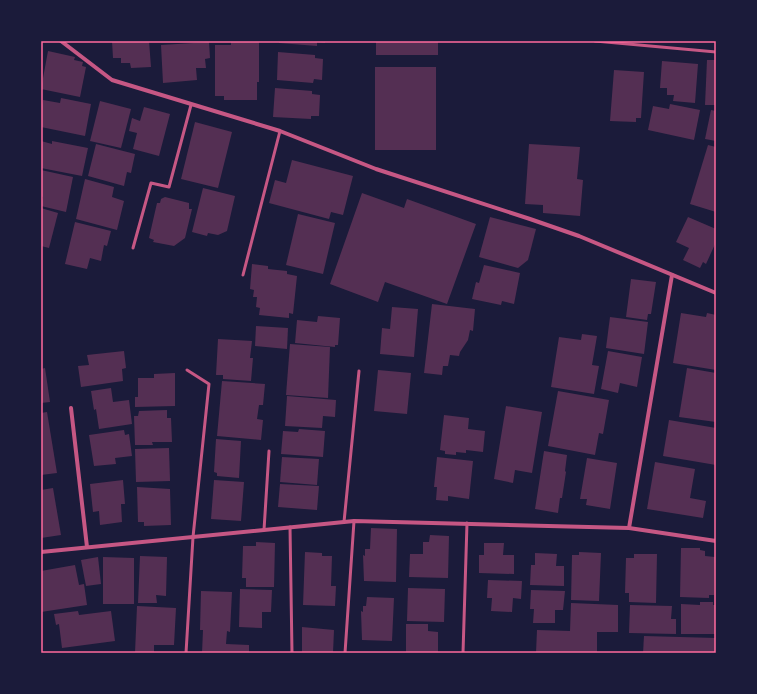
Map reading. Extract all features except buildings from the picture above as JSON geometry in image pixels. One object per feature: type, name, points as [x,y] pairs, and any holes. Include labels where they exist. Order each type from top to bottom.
[{"type":"street","points":[[61,41],[112,80],[280,131],[376,169],[480,202],[579,236],[716,293]]},
{"type":"street","points":[[629,528],[672,275]]},
{"type":"street","points":[[71,408],[87,547]]},
{"type":"street","points":[[41,552],[354,521],[629,528],[716,542]]},
{"type":"lane","points":[[595,41],[716,52]]},
{"type":"lane","points":[[133,248],[151,183],[169,187],[191,105]]},
{"type":"lane","points":[[243,275],[280,131]]},
{"type":"lane","points":[[186,653],[193,536],[209,384],[187,370]]},
{"type":"lane","points":[[344,522],[359,371]]},
{"type":"lane","points":[[264,530],[269,451]]},
{"type":"lane","points":[[345,653],[354,521]]},
{"type":"lane","points":[[463,653],[466,523]]},
{"type":"lane","points":[[290,527],[292,653]]}]
